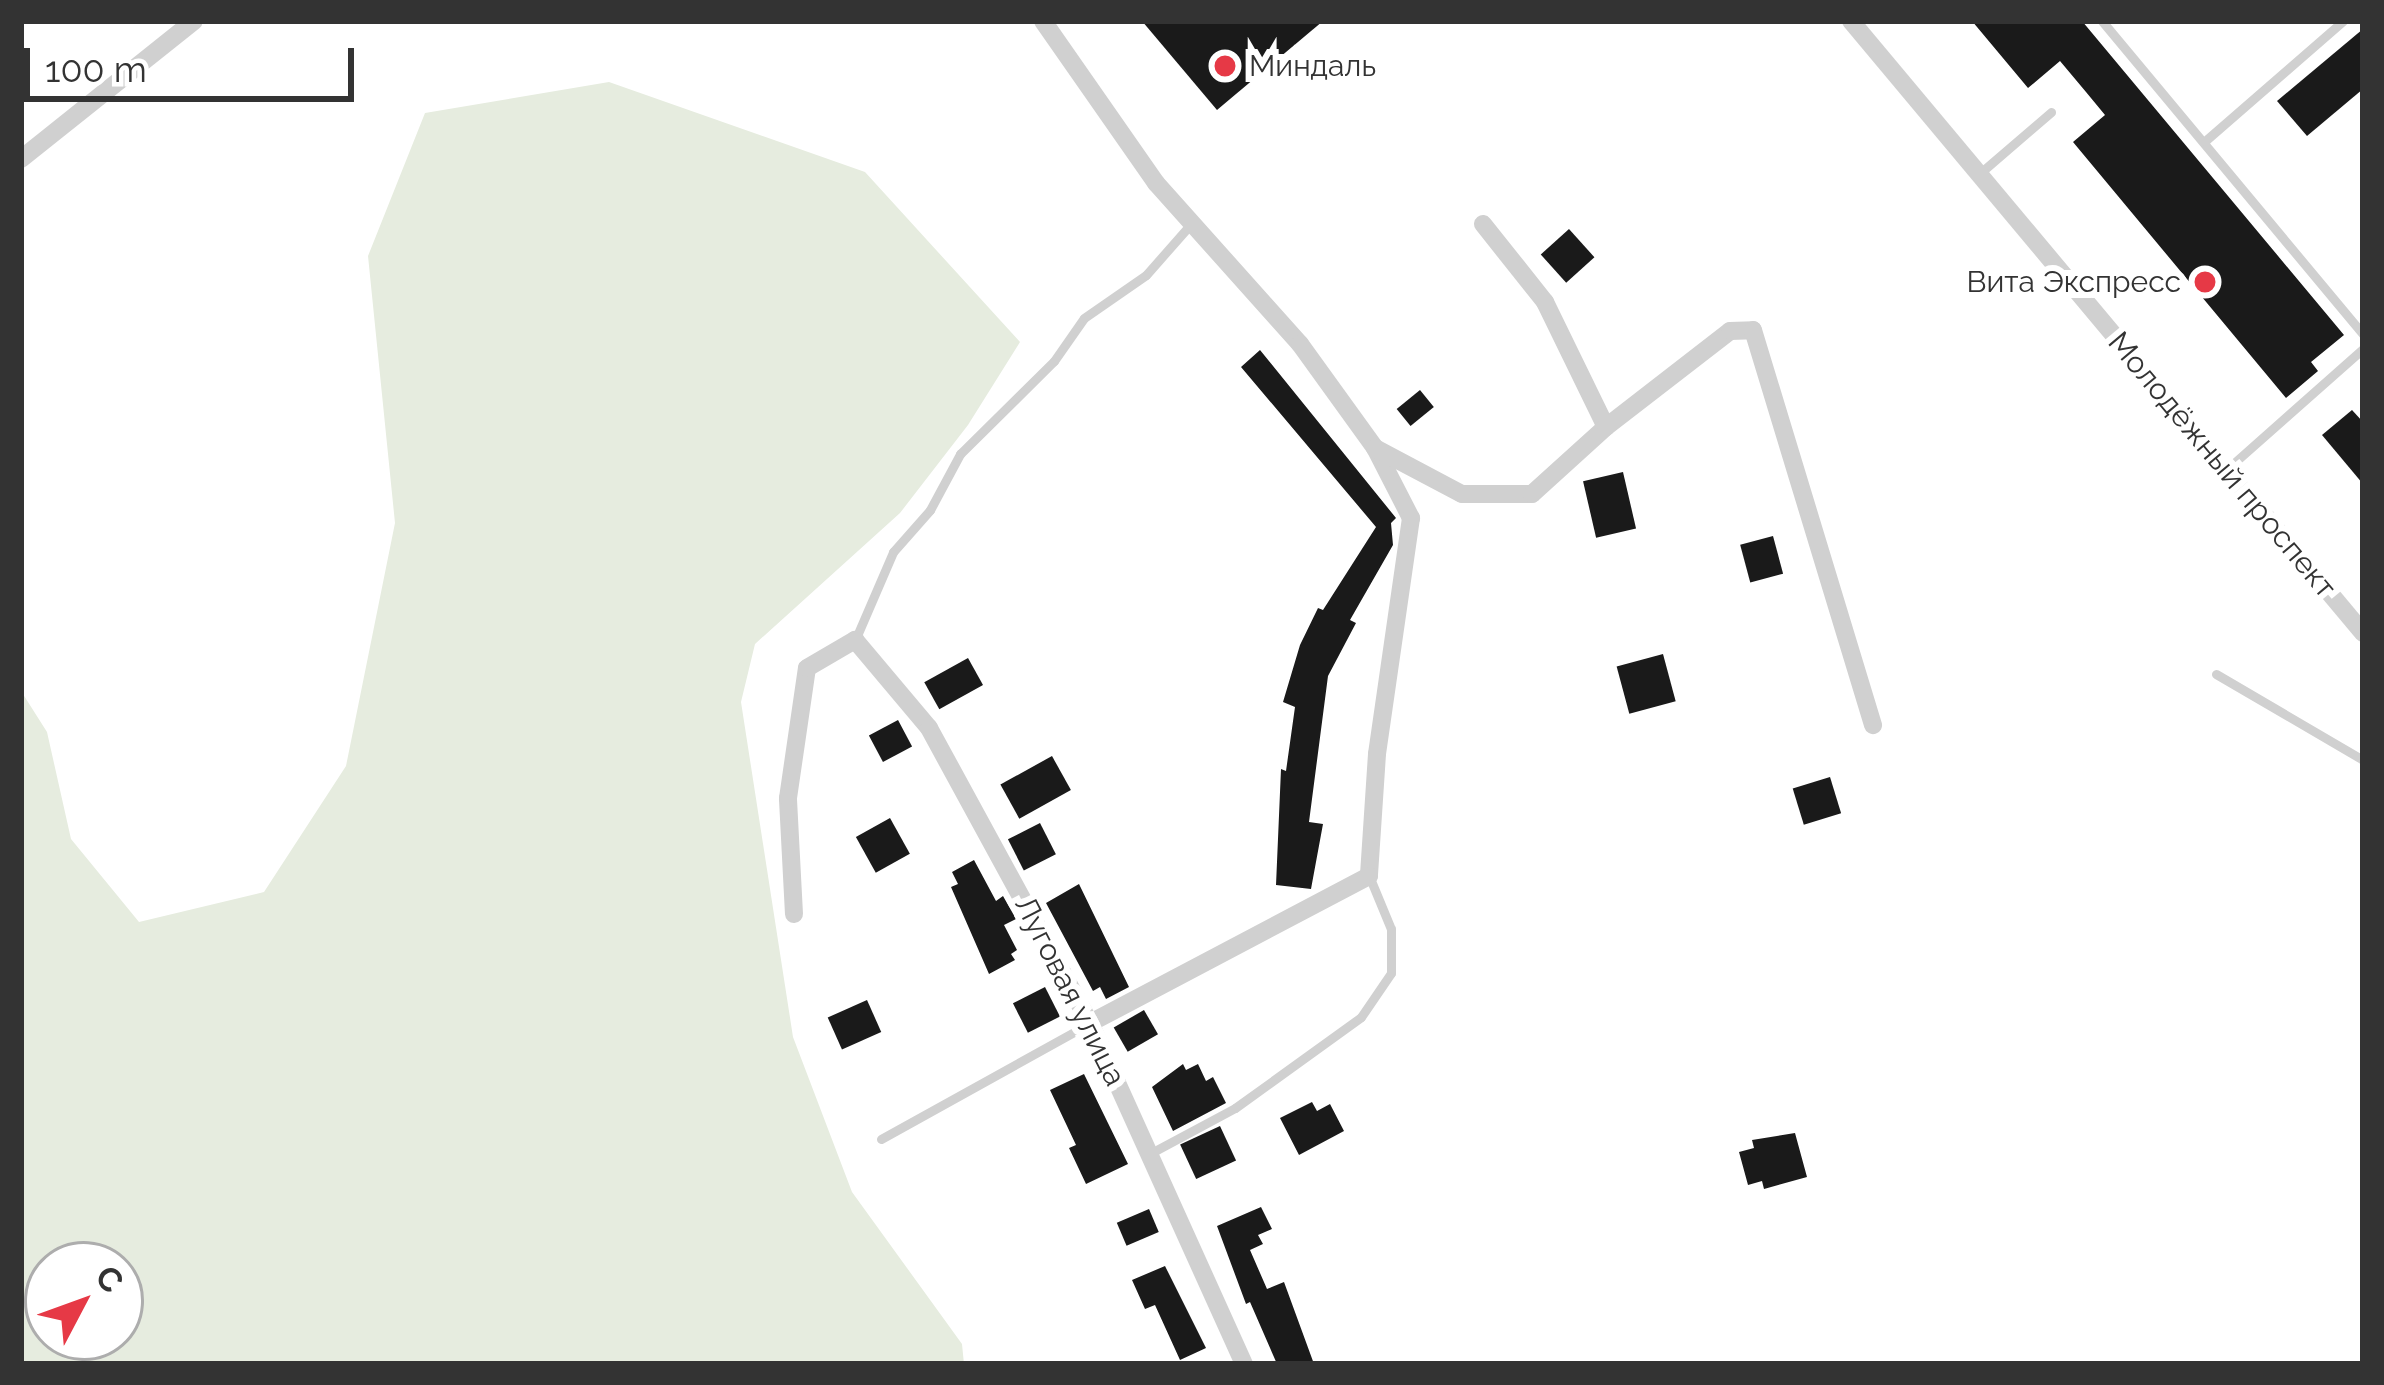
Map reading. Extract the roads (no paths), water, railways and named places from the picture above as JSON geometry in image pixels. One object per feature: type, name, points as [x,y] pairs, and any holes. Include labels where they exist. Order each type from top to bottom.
[{"type":"street","points":[[21,159],[194,21]]},
{"type":"street","points":[[1043,21],[1190,225],[1300,344],[1375,448],[1411,518],[1382,713],[1369,876],[1090,1023]]},
{"type":"street","name":"Молодёжный проспект","points":[[1850,21],[2363,633]]},
{"type":"street","points":[[1483,224],[1545,302],[1606,427]]},
{"type":"street","points":[[1375,448],[1462,494],[1532,494],[1606,427],[1730,331],[1753,330],[1873,725]]},
{"type":"street","points":[[794,914],[788,797],[807,668],[855,640]]},
{"type":"street","name":"Луговая улица","points":[[855,640],[929,728],[1090,1023],[1244,1364]]},
{"type":"lane","points":[[2102,21],[2363,334]]},
{"type":"lane","points":[[2205,141],[2343,21]]},
{"type":"lane","points":[[1979,174],[2050,112]]},
{"type":"lane","points":[[855,640],[892,552],[930,510],[960,454],[1054,361],[1084,318],[1146,275],[1190,225]]},
{"type":"lane","points":[[2226,470],[2363,349]]},
{"type":"lane","points":[[2216,674],[2363,760]]},
{"type":"lane","points":[[1151,1153],[1235,1108],[1360,1016],[1391,973],[1391,929],[1369,876]]},
{"type":"lane","points":[[881,1138],[1090,1023]]},
{"type":"place","name":"Миндаль","points":[[1225,66]]},
{"type":"place","name":"Вита Экспресс","points":[[2205,282]]}]
